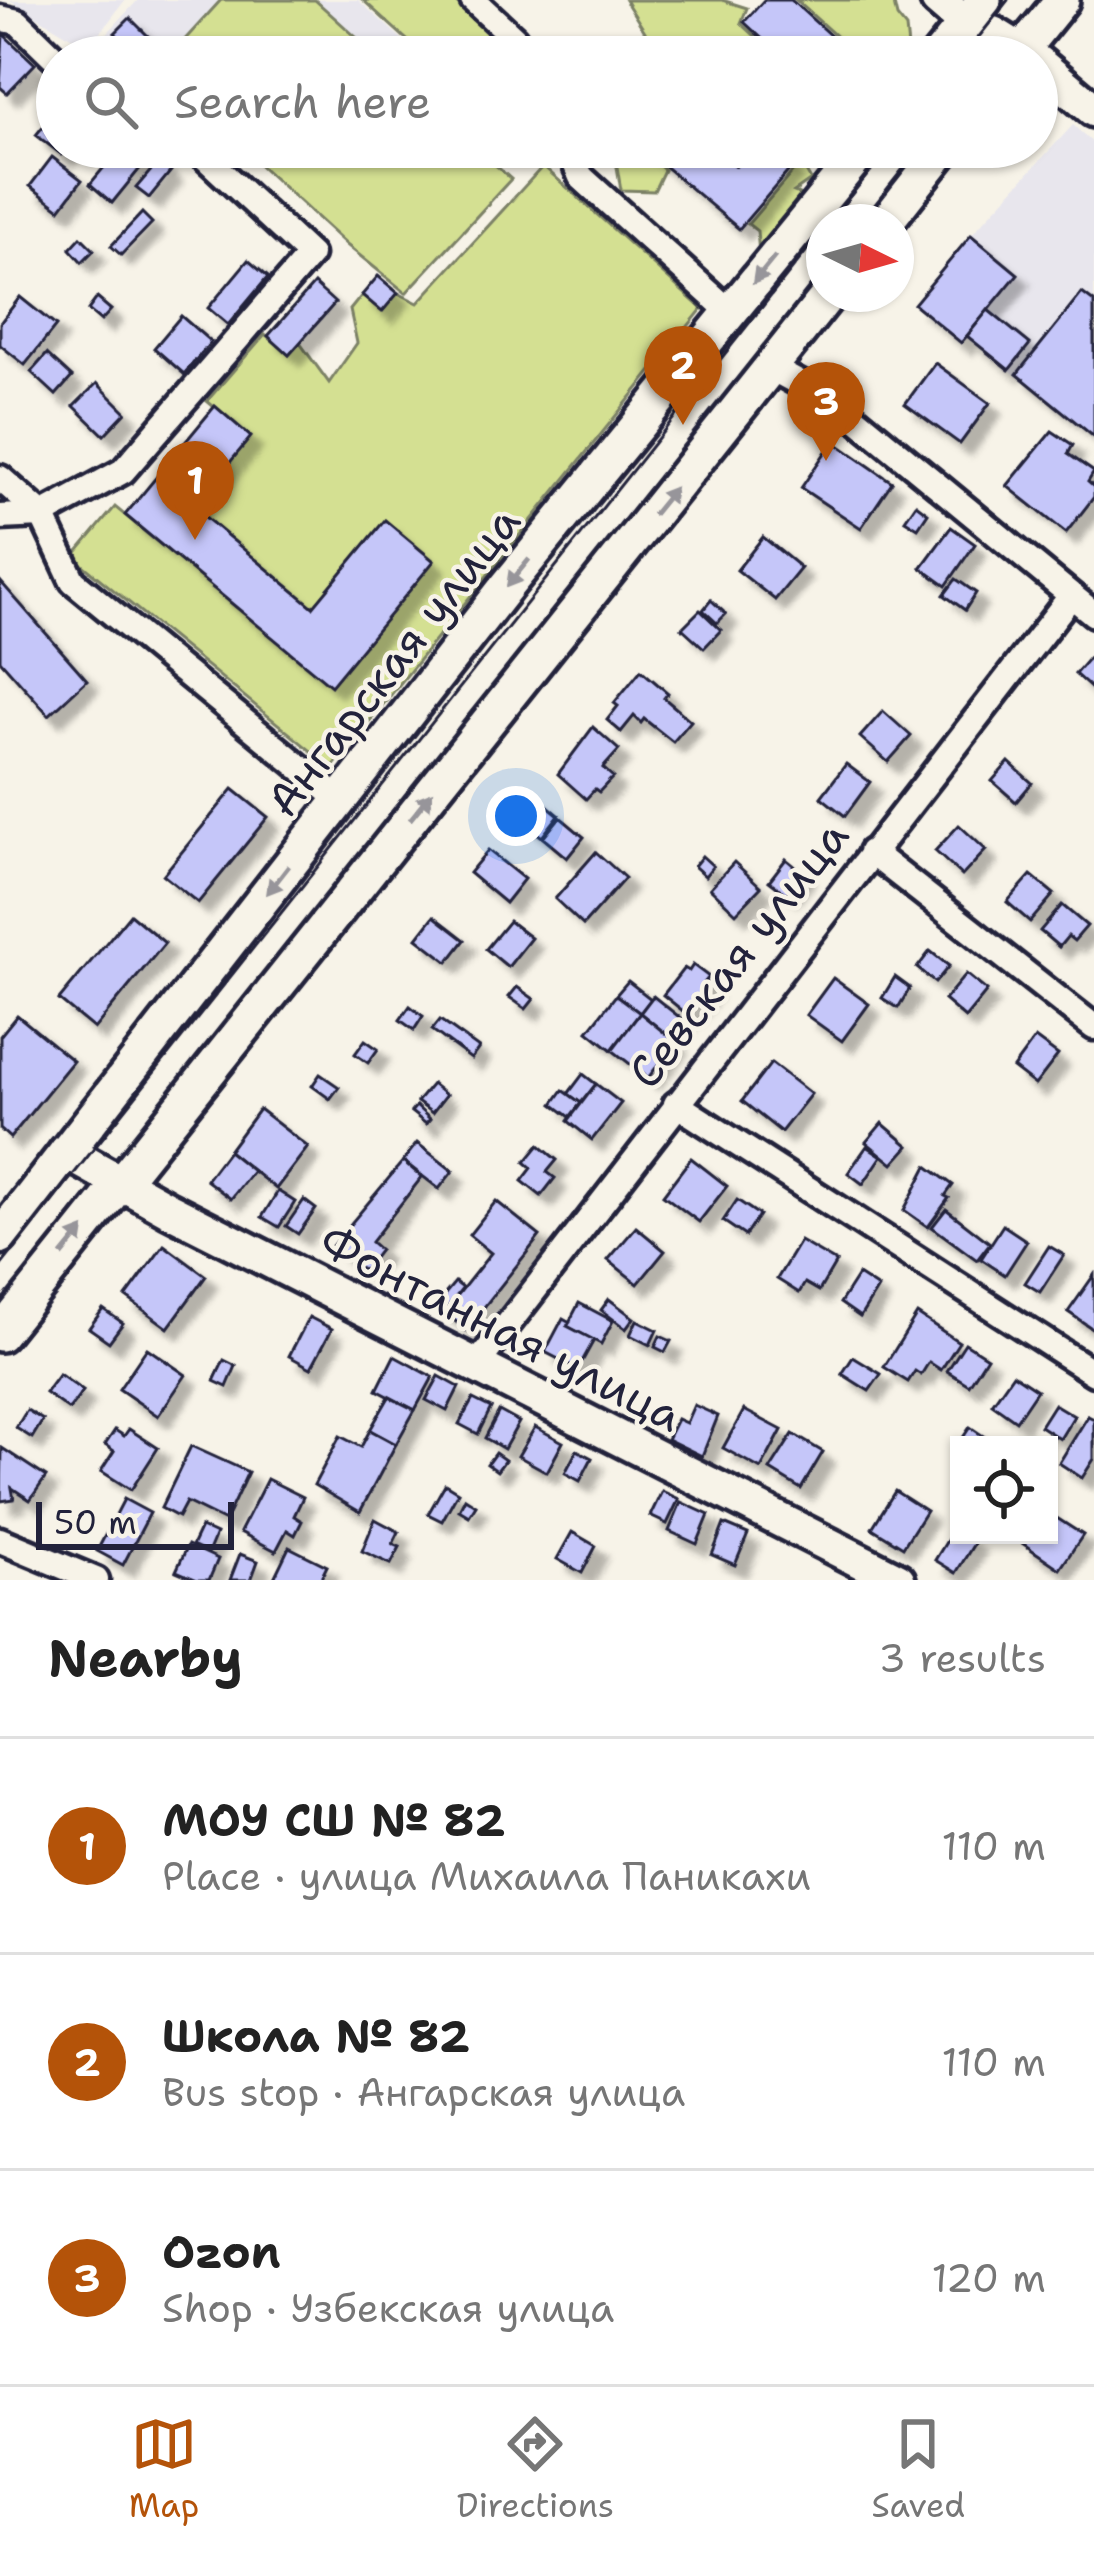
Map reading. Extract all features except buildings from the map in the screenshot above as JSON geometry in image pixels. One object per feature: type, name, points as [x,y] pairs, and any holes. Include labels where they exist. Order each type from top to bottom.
[{"type":"main road","points":[[938,0],[975,12],[1003,36]]},
{"type":"main road","points":[[1040,36],[1062,0]]},
{"type":"main road","points":[[955,36],[975,12]]},
{"type":"main road","points":[[1058,81],[1094,110]]},
{"type":"main road","name":"Ангарская улица","points":[[0,1237],[506,587],[848,168]]},
{"type":"main road","points":[[900,204],[928,168]]},
{"type":"main road","points":[[0,1334],[815,312]]},
{"type":"main road","name":"Фонтанная улица","points":[[66,1152],[119,1184],[898,1580]]},
{"type":"street","points":[[473,0],[512,36]]},
{"type":"street","points":[[0,19],[18,22],[36,40]]},
{"type":"street","points":[[0,517],[42,515],[123,471],[310,255],[217,168]]},
{"type":"street","points":[[577,168],[581,177],[730,312]]},
{"type":"street","points":[[771,368],[842,406],[1094,614]]},
{"type":"street","points":[[0,478],[42,515],[73,581],[340,800]]},
{"type":"street","name":"Севская улица","points":[[475,1367],[1071,596]]},
{"type":"street","points":[[871,852],[1094,1027]]},
{"type":"street","points":[[676,1104],[1094,1373]]},
{"type":"street","points":[[0,1540],[96,1580]]},
{"type":"shaded area","points":[[10,0],[125,0],[98,36],[69,36]]},
{"type":"shaded area","points":[[138,0],[358,0],[398,36],[105,36]]},
{"type":"shaded area","points":[[1073,125],[1094,144],[1094,437],[968,337],[961,343],[914,305],[1033,168],[1058,168],[1058,141]]},
{"type":"green space","points":[[221,0],[315,0],[355,36],[188,36]]},
{"type":"green space","points":[[363,0],[479,0],[496,24],[486,36],[403,36]]},
{"type":"green space","points":[[625,0],[722,0],[747,8],[741,23],[755,36],[648,36]]},
{"type":"green space","points":[[796,0],[893,0],[907,36],[836,36]]},
{"type":"green space","points":[[263,168],[499,168],[511,179],[406,293]]},
{"type":"green space","points":[[545,168],[702,309],[332,768],[73,557],[115,507],[331,685],[433,561],[385,520],[313,607],[193,507],[250,437],[207,401],[265,334],[289,355],[300,343],[329,383],[357,343],[350,310],[362,295],[382,311],[398,293],[418,303]]},
{"type":"green space","points":[[617,168],[664,170],[654,191],[621,190]]},
{"type":"green space","points":[[796,168],[804,168],[811,180],[794,192],[813,200],[760,265],[757,231],[748,224]]},
{"type":"tram line","points":[[980,36],[1008,0]]},
{"type":"tram line","points":[[844,204],[873,168]]},
{"type":"tram line","points":[[0,1267],[806,252]]},
{"type":"place","name":"Школа № 82","points":[[683,425]]},
{"type":"place","name":"Ozon","points":[[826,461]]},
{"type":"place","name":"МОУ СШ № 82","points":[[195,540]]}]
